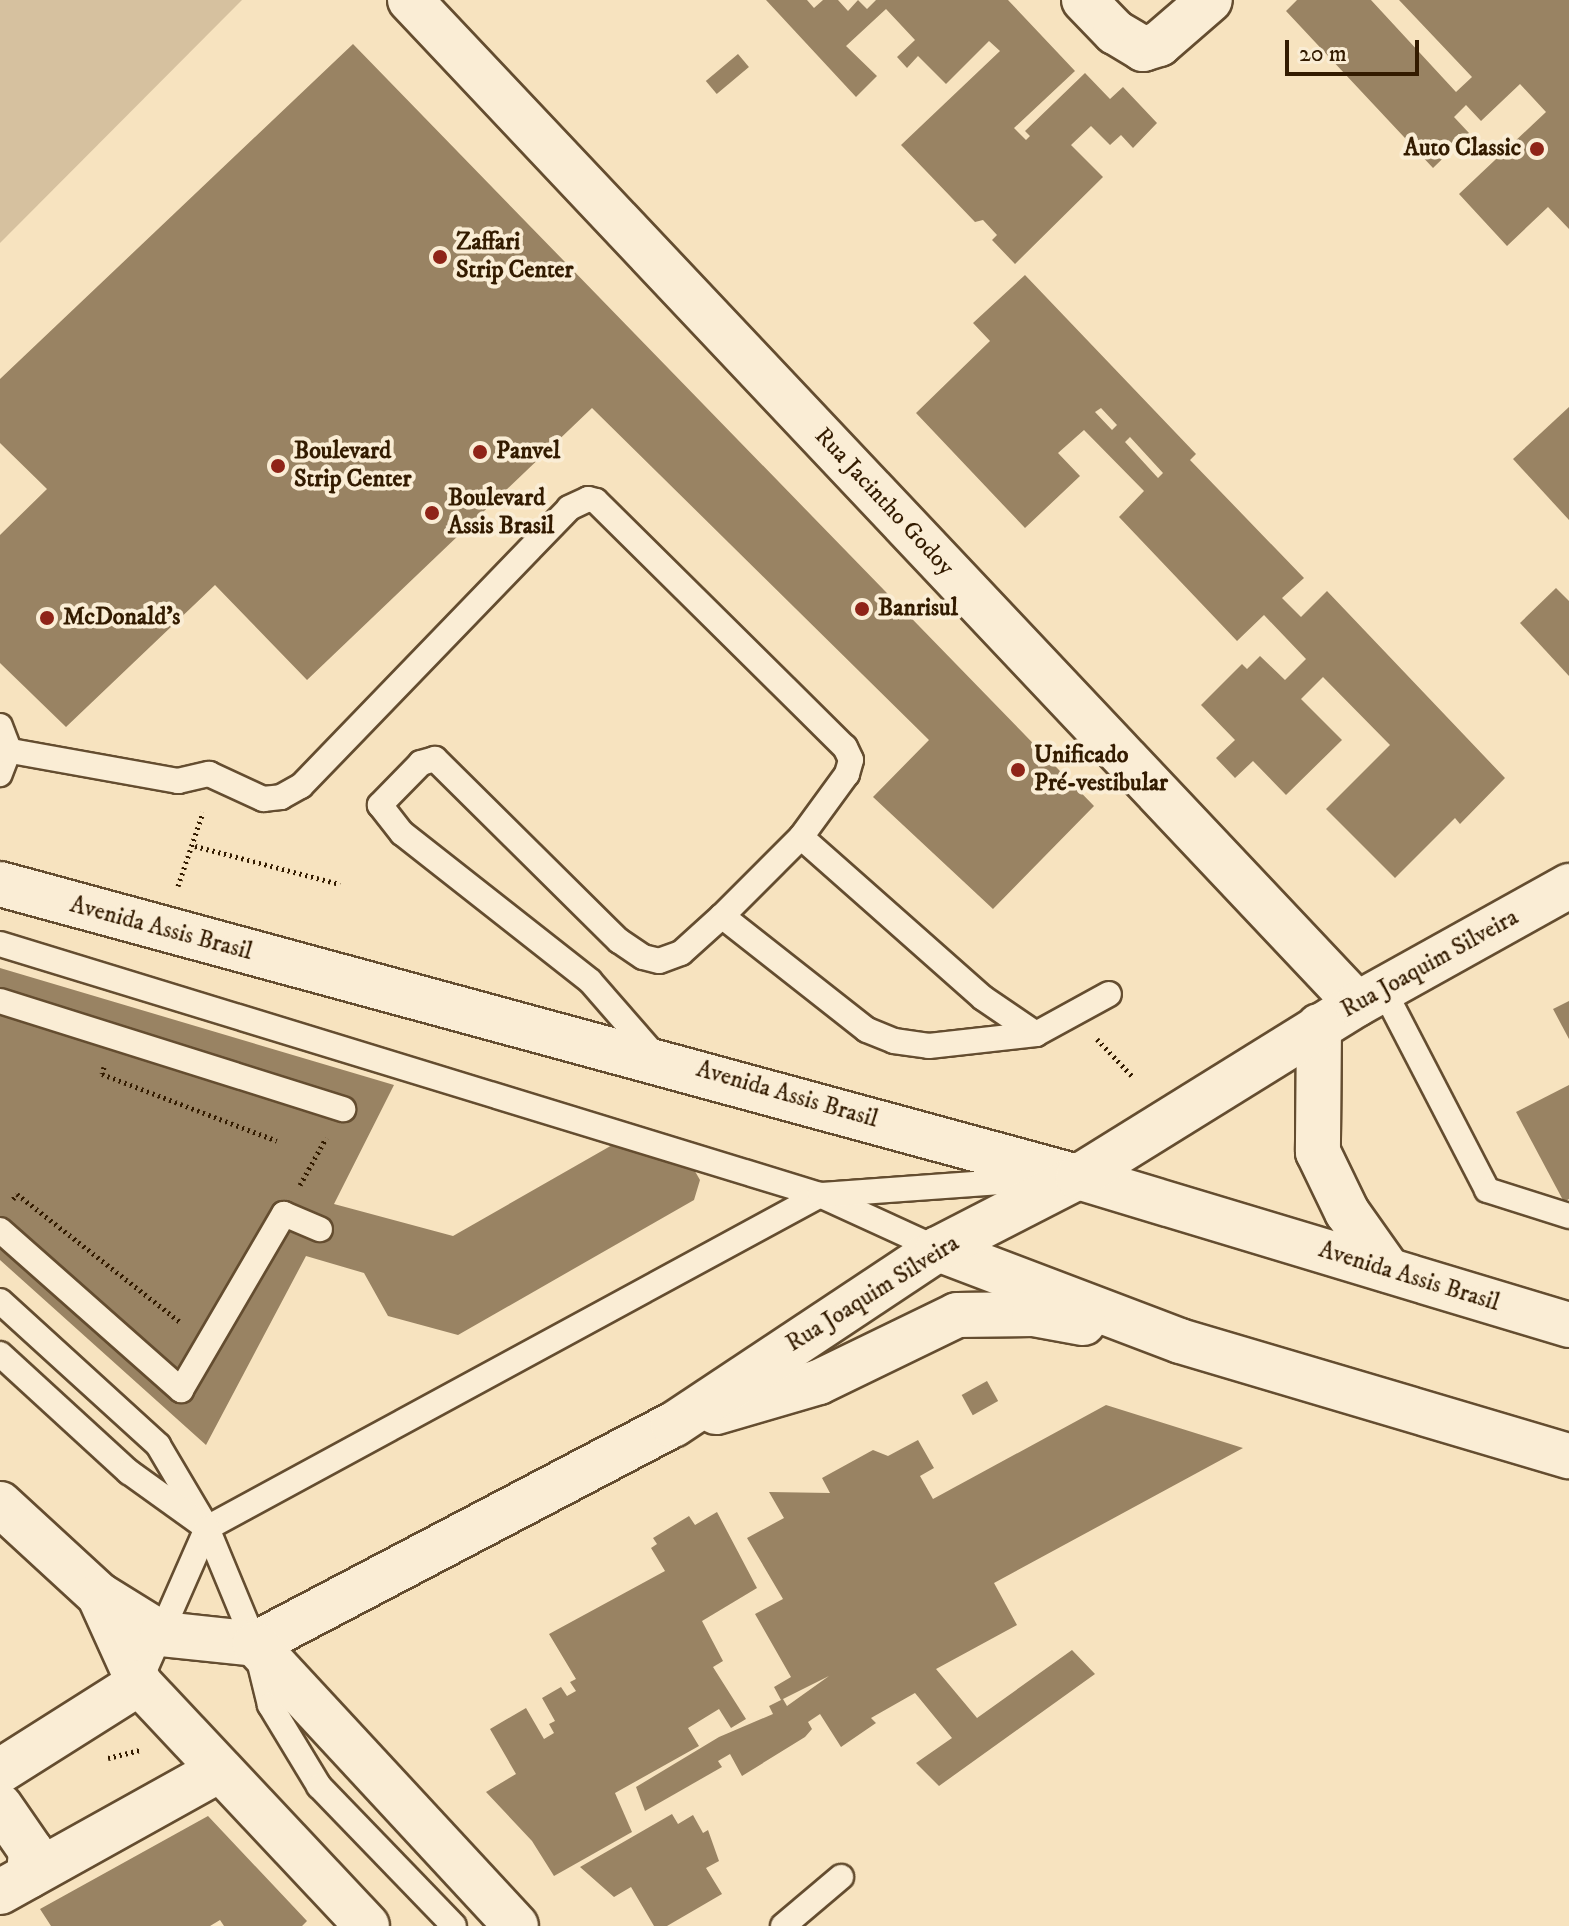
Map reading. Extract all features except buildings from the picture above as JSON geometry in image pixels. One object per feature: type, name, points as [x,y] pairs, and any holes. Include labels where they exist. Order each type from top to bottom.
[{"type":"main road","name":"Rua Jacintho Godoy","points":[[410,0],[1370,997]]},
{"type":"main road","points":[[1084,0],[1115,32],[1143,49],[1159,44],[1210,0]]},
{"type":"main road","name":"Avenida Assis Brasil","points":[[0,884],[159,931],[657,1058],[1078,1177],[1569,1325]]},
{"type":"main road","name":"Rua Joaquim Silveira","points":[[255,1644],[673,1425],[938,1249],[1078,1177],[1319,1026],[1569,886]]},
{"type":"main road","points":[[1319,1026],[1318,1152],[1347,1212],[1388,1270]]},
{"type":"main road","points":[[938,1249],[1180,1341],[1569,1456]]},
{"type":"main road","points":[[673,1425],[819,1382],[957,1315],[1034,1314],[1180,1341]]},
{"type":"main road","points":[[0,1504],[99,1595],[162,1634],[255,1644],[516,1926]]},
{"type":"main road","points":[[99,1595],[139,1683],[367,1926]]},
{"type":"main road","points":[[0,1771],[139,1683]]},
{"type":"main road","points":[[14,1884],[219,1770]]},
{"type":"main road","points":[[0,1806],[31,1851],[14,1884]]},
{"type":"lane","points":[[4,750],[178,781],[209,774],[263,799],[281,797],[301,786],[446,630],[569,508],[588,499],[596,501],[849,753],[847,774],[801,837],[722,916],[681,953],[659,961],[643,957],[619,941],[435,759],[421,763],[381,803],[402,833],[590,981],[657,1058]]},
{"type":"lane","points":[[0,726],[4,750],[0,774]]},
{"type":"lane","points":[[801,837],[983,998],[1036,1034]]},
{"type":"lane","points":[[722,916],[867,1030],[894,1041],[929,1046],[1036,1034],[1109,994]]},
{"type":"lane","points":[[0,944],[820,1195],[938,1249]]},
{"type":"lane","points":[[1370,997],[1487,1190],[1569,1216]]},
{"type":"lane","points":[[0,1001],[343,1109]]},
{"type":"lane","points":[[139,1683],[207,1528],[820,1195],[1078,1177]]},
{"type":"lane","points":[[0,1230],[181,1390],[284,1214],[320,1229]]},
{"type":"lane","points":[[0,1301],[158,1445],[207,1528],[255,1644],[270,1705],[319,1786],[454,1926]]},
{"type":"lane","points":[[0,1354],[129,1472],[207,1528]]},
{"type":"lane","points":[[783,1926],[841,1877]]},
{"type":"path","points":[[195,846],[340,884]]},
{"type":"path","points":[[1075,1015],[1133,1077]]},
{"type":"path","points":[[115,1037],[102,1074],[277,1141]]},
{"type":"path","points":[[284,1214],[343,1109]]},
{"type":"path","points":[[8,1205],[17,1194],[181,1322]]},
{"type":"path","points":[[99,1761],[189,1737]]},
{"type":"shaded area","points":[[0,0],[242,0],[0,243]]},
{"type":"place","name":"Auto Classic","points":[[1537,149]]},
{"type":"place","name":"Zaffari Strip Center","points":[[440,257]]},
{"type":"place","name":"Panvel","points":[[480,452]]},
{"type":"place","name":"Boulevard Strip Center","points":[[278,466]]},
{"type":"place","name":"Boulevard Assis Brasil","points":[[432,513]]},
{"type":"place","name":"Banrisul","points":[[862,609]]},
{"type":"place","name":"McDonald's","points":[[47,618]]},
{"type":"place","name":"Unificado Pré-vestibular","points":[[1018,770]]}]
